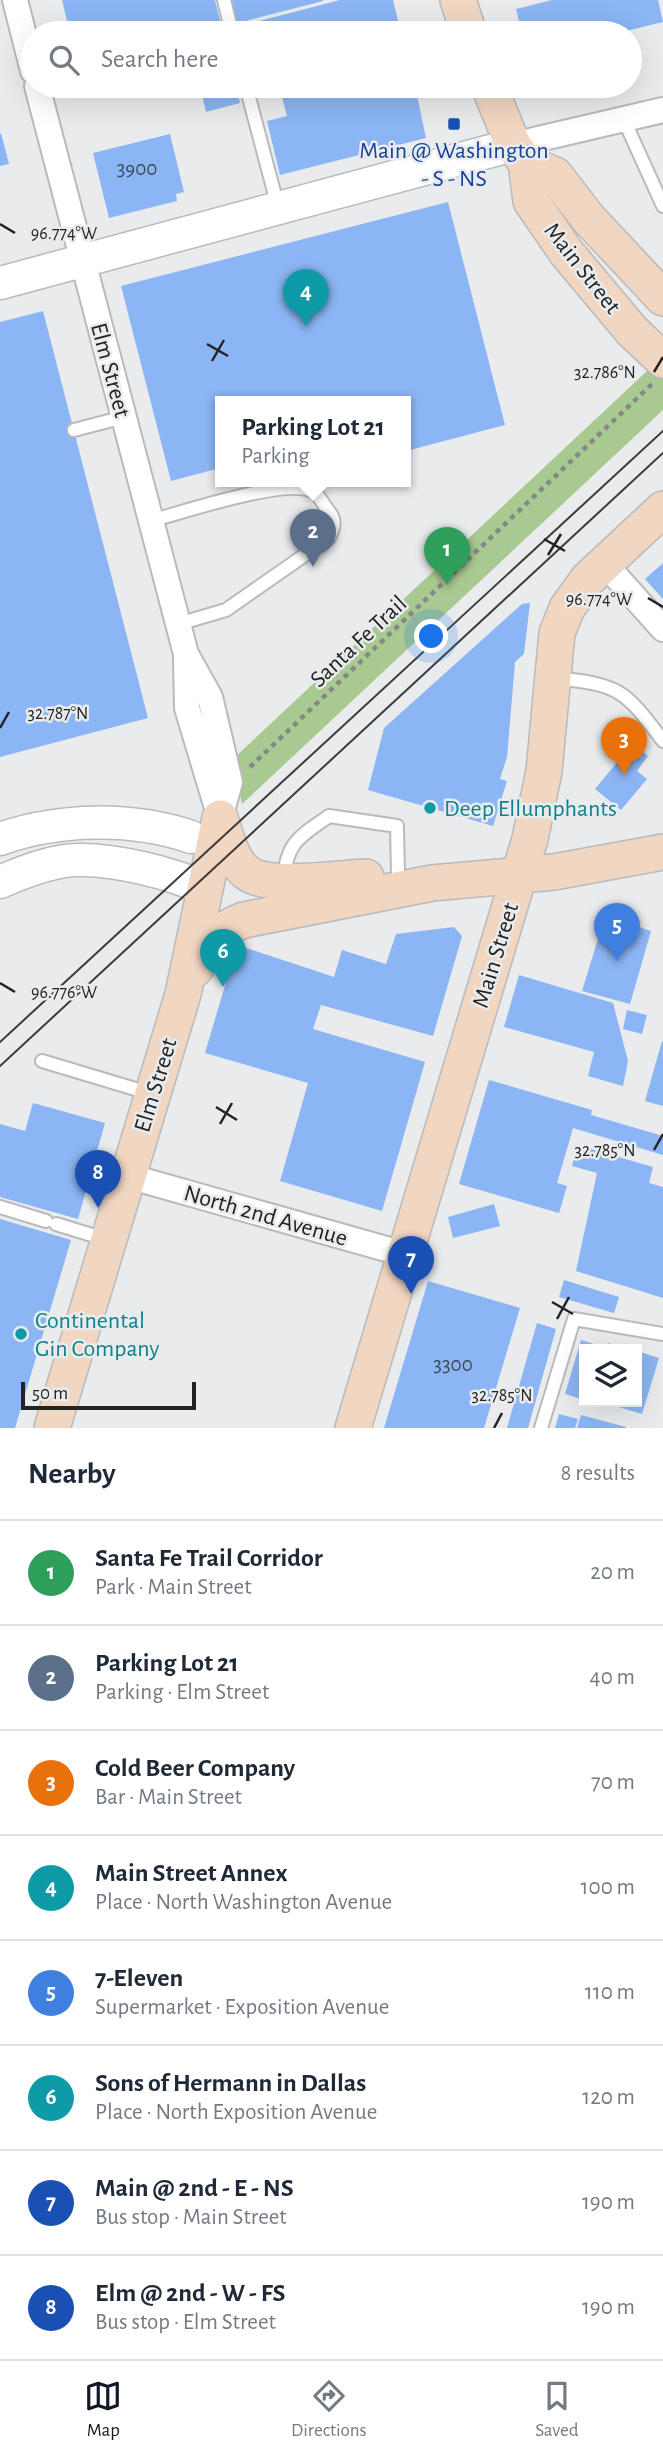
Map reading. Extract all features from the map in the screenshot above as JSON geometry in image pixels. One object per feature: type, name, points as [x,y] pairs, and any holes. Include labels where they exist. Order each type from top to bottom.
[{"type":"main road","points":[[458,0],[465,21]]},
{"type":"main road","name":"Main Street","points":[[494,98],[520,154],[531,201],[566,252],[632,331],[658,371]]},
{"type":"main road","name":"Main Street","points":[[520,154],[555,175],[588,218],[663,298]]},
{"type":"main road","name":"Main Street","points":[[353,1428],[530,839],[544,771],[557,633],[567,608],[588,579],[663,509]]},
{"type":"main road","points":[[220,818],[232,851],[246,872],[262,880],[398,876],[432,883]]},
{"type":"main road","name":"Elm Street","points":[[52,1428],[183,994],[220,818]]},
{"type":"main road","points":[[183,994],[203,953],[216,935],[228,926],[279,912],[432,883],[519,876],[663,852]]},
{"type":"street","points":[[15,0],[21,24]]},
{"type":"street","name":"Elm Street","points":[[40,98],[186,654],[187,708],[220,818]]},
{"type":"street","points":[[0,283],[278,210],[520,154],[663,110]]},
{"type":"street","points":[[605,564],[663,629]]},
{"type":"street","points":[[0,882],[45,866],[78,859],[99,845],[119,842],[161,843],[191,836],[207,830],[220,818]]},
{"type":"street","points":[[0,839],[22,831],[89,824],[150,826],[191,836]]},
{"type":"street","points":[[78,859],[171,875],[205,889]]},
{"type":"street","name":"North 2nd Avenue","points":[[128,1175],[404,1254]]},
{"type":"lane","points":[[224,0],[229,21]]},
{"type":"lane","points":[[249,98],[278,210]]},
{"type":"lane","points":[[624,120],[663,206]]},
{"type":"lane","points":[[74,430],[124,417]]},
{"type":"lane","points":[[150,521],[273,488],[294,487],[313,491],[333,516],[335,528],[329,538],[226,610],[178,624]]},
{"type":"lane","points":[[553,678],[608,684],[631,698],[663,741]]},
{"type":"lane","points":[[284,880],[285,862],[292,843],[329,816],[397,825],[398,876]]},
{"type":"lane","points":[[42,1061],[153,1094]]},
{"type":"lane","points":[[0,1207],[108,1240]]},
{"type":"lane","points":[[541,1428],[573,1319],[663,1334]]},
{"type":"path","name":"Santa Fe Trail","points":[[247,770],[658,371]]},
{"type":"green space","points":[[663,356],[663,410],[242,804],[233,759]]},
{"type":"building","points":[[62,0],[215,0],[220,21],[67,21]]},
{"type":"building","points":[[227,0],[323,0],[246,21],[233,21]]},
{"type":"building","points":[[340,0],[393,0],[398,21],[259,21]]},
{"type":"building","points":[[552,0],[658,0],[663,22],[642,27],[642,21],[519,21],[516,9]]},
{"type":"building","points":[[203,98],[239,98],[240,103],[206,112]]},
{"type":"building","points":[[282,98],[418,98],[426,138],[280,175],[267,121],[287,116]]},
{"type":"building","points":[[0,134],[9,164],[0,166]]},
{"type":"building","points":[[170,134],[184,192],[176,194],[177,201],[109,218],[93,153]]},
{"type":"building","points":[[448,202],[505,425],[411,450],[411,396],[215,396],[215,469],[171,481],[121,286]]},
{"type":"building","points":[[43,311],[148,718],[0,757],[0,322]]},
{"type":"building","points":[[663,563],[663,599],[645,579]]},
{"type":"building","points":[[530,603],[524,654],[515,662],[507,757],[500,779],[507,781],[493,826],[368,790],[384,728],[522,604]]},
{"type":"building","points":[[633,743],[648,756],[637,771],[647,779],[621,810],[595,789]]},
{"type":"building","points":[[605,916],[651,931],[630,1004],[582,991]]},
{"type":"building","points":[[454,927],[462,936],[433,1036],[321,1005],[313,1029],[425,1062],[382,1211],[280,1181],[308,1083],[205,1053],[237,945],[334,977],[342,950],[386,964],[396,934]]},
{"type":"building","points":[[519,975],[613,1003],[628,1061],[623,1086],[588,1076],[594,1052],[504,1027]]},
{"type":"building","points":[[627,1010],[647,1015],[642,1034],[623,1029]]},
{"type":"building","points":[[663,1042],[663,1106],[645,1101]]},
{"type":"building","points":[[489,1080],[592,1110],[591,1115],[663,1136],[663,1155],[573,1128],[557,1183],[567,1186],[559,1213],[459,1184]]},
{"type":"building","points":[[33,1103],[105,1123],[78,1219],[0,1197],[0,1124],[25,1131]]},
{"type":"building","points":[[577,1145],[653,1167],[649,1183],[663,1187],[663,1298],[576,1271],[597,1173],[572,1166]]},
{"type":"building","points":[[494,1204],[500,1226],[453,1238],[448,1217]]},
{"type":"building","name":"Continental Gin Company","points":[[0,1219],[71,1240],[15,1428],[0,1428]]},
{"type":"building","points":[[564,1280],[619,1297],[614,1313],[559,1297]]},
{"type":"building","points":[[428,1281],[520,1308],[484,1428],[384,1428]]},
{"type":"building","points":[[537,1323],[556,1329],[528,1428],[507,1428]]},
{"type":"building","points":[[579,1347],[579,1398],[565,1394]]},
{"type":"building","points":[[642,1353],[659,1358],[642,1414],[619,1407],[642,1407]]},
{"type":"building","points":[[559,1414],[578,1419],[575,1428],[555,1428]]},
{"type":"building","points":[[581,1415],[626,1427],[626,1428],[577,1428]]},
{"type":"tram line","points":[[0,1042],[663,431]]},
{"type":"tram line","points":[[0,1066],[663,453]]},
{"type":"place","name":"Main @ Washington - S - NS","points":[[454,124]]},
{"type":"place","name":"Main Street Annex","points":[[306,327]]},
{"type":"place","name":"Parking Lot 21","points":[[313,567]]},
{"type":"place","name":"Santa Fe Trail Corridor","points":[[447,585]]},
{"type":"place","name":"Cold Beer Company","points":[[624,775]]},
{"type":"place","name":"Deep Ellumphants","points":[[430,808]]},
{"type":"place","name":"7-Eleven","points":[[617,961]]},
{"type":"place","name":"Sons of Hermann in Dallas","points":[[223,987]]},
{"type":"place","name":"Elm @ 2nd - W - FS","points":[[98,1208]]},
{"type":"place","name":"Main @ 2nd - E - NS","points":[[411,1294]]},
{"type":"place","name":"Continental Gin Company","points":[[21,1334]]}]
